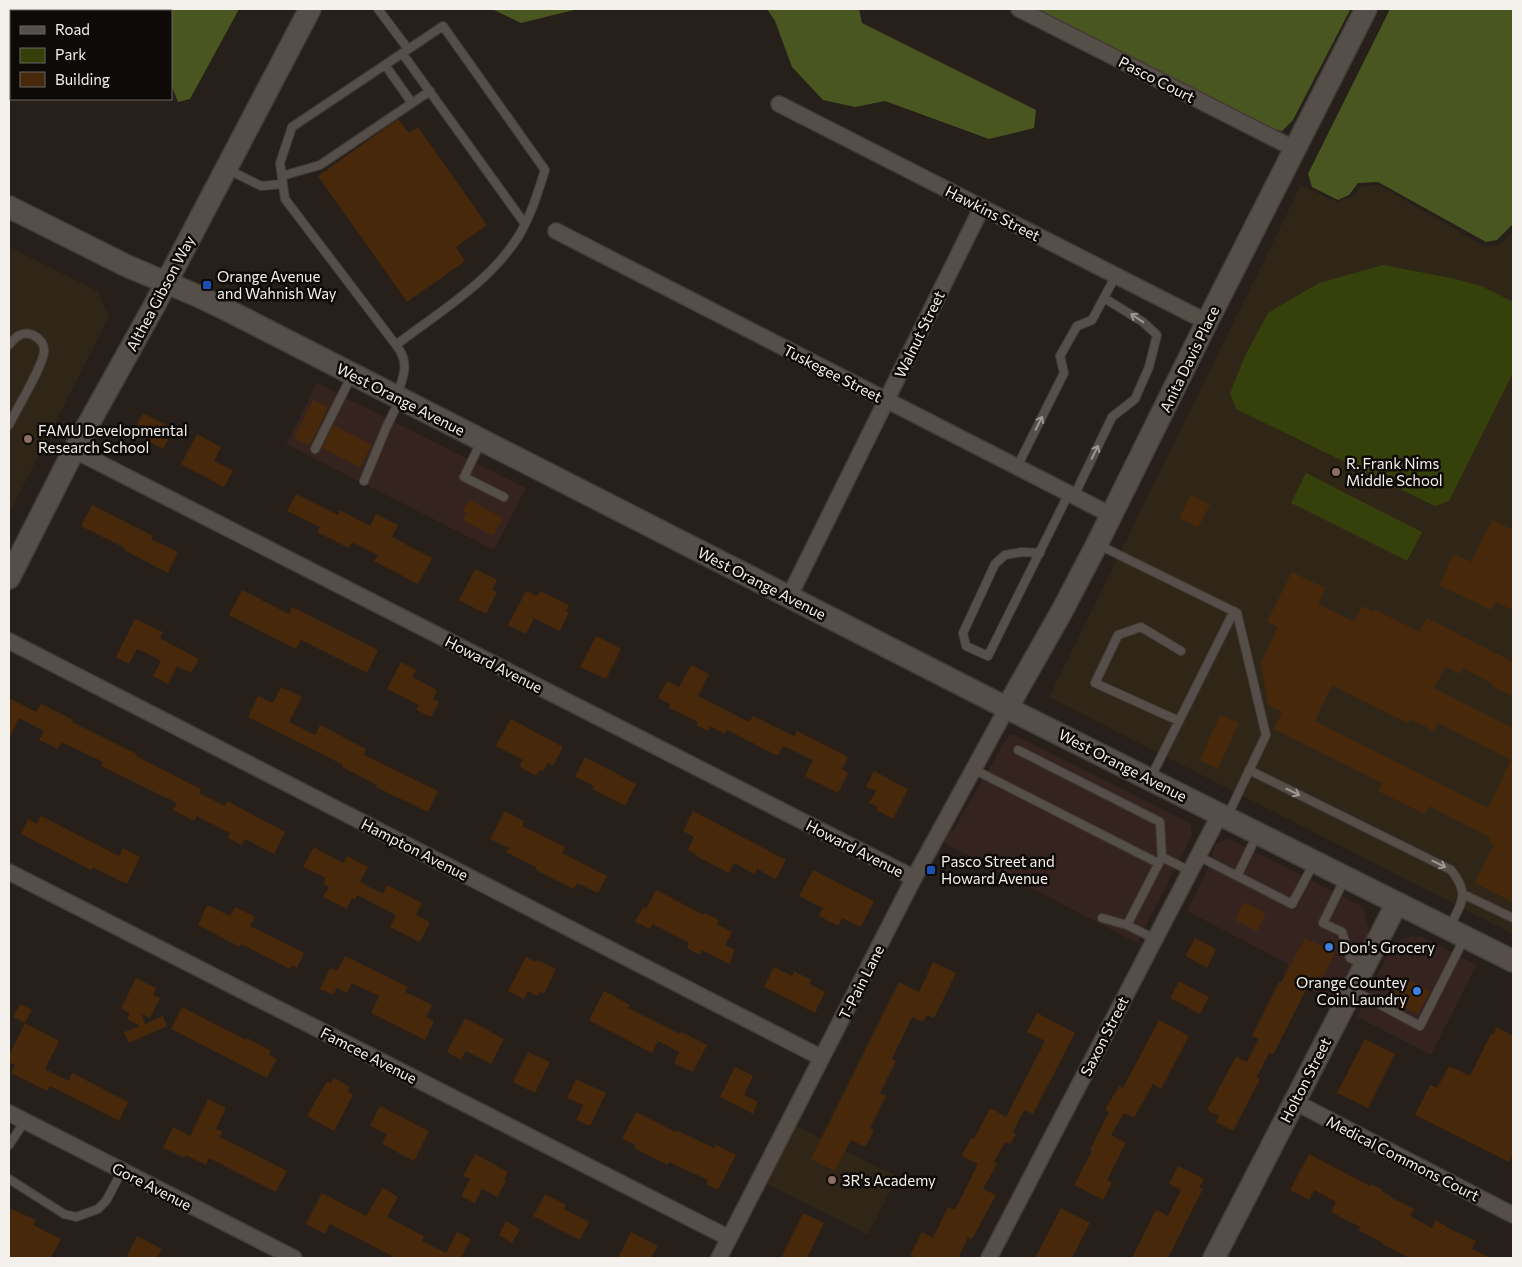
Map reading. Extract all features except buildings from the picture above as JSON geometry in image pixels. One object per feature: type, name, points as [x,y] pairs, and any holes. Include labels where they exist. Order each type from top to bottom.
[{"type":"street","name":"Althea Gibson Way","points":[[9,578],[74,450],[166,283],[310,9]]},
{"type":"street","name":"Pasco Court","points":[[1019,9],[1295,149]]},
{"type":"street","name":"Anita Davis Place","points":[[1008,708],[1097,544],[1366,9]]},
{"type":"street","name":"Hawkins Street","points":[[779,104],[1207,322]]},
{"type":"street","name":"West Orange Avenue","points":[[9,207],[127,266],[198,296],[1008,708],[1513,961]]},
{"type":"street","name":"Walnut Street","points":[[789,597],[982,207]]},
{"type":"street","name":"Tuskegee Street","points":[[556,231],[1111,515]]},
{"type":"street","name":"Howard Avenue","points":[[74,450],[914,878]]},
{"type":"street","name":"Hampton Avenue","points":[[9,641],[822,1058]]},
{"type":"street","name":"T-Pain Lane","points":[[718,1258],[914,878],[1008,708]]},
{"type":"street","name":"Saxon Street","points":[[989,1258],[1190,871],[1223,815]]},
{"type":"street","name":"Famcee Avenue","points":[[9,872],[729,1238]]},
{"type":"street","name":"Holton Street","points":[[1214,1258],[1397,903]]},
{"type":"street","name":"Medical Commons Court","points":[[1294,1102],[1513,1215]]},
{"type":"street","name":"Gore Avenue","points":[[9,1113],[294,1258]]},
{"type":"lane","points":[[378,9],[430,91],[525,224]]},
{"type":"lane","points":[[364,481],[398,398],[405,373],[403,353],[396,345],[285,199],[280,163],[292,127],[443,26],[545,170],[535,202],[525,224],[518,236],[488,274],[396,345]]},
{"type":"lane","points":[[385,65],[412,103]]},
{"type":"lane","points":[[282,176],[320,165],[430,91]]},
{"type":"lane","points":[[226,168],[262,186],[283,184]]},
{"type":"lane","points":[[1017,467],[1064,373],[1060,356],[1077,326],[1092,320],[1116,275]]},
{"type":"lane","points":[[1040,553],[1022,552],[1005,555],[995,564],[963,633],[966,646],[988,656],[1112,417],[1135,399],[1148,367],[1157,335],[1143,322],[1104,298]]},
{"type":"lane","points":[[9,345],[14,338],[22,334],[30,334],[37,337],[42,343],[44,351],[40,364],[9,425]]},
{"type":"lane","points":[[315,449],[352,374]]},
{"type":"lane","points":[[482,440],[464,477],[504,497]]},
{"type":"lane","points":[[1097,544],[1237,613],[1266,736],[1223,815]]},
{"type":"lane","points":[[1150,779],[1234,611]]},
{"type":"lane","points":[[1179,721],[1095,683],[1118,635],[1141,627],[1181,651]]},
{"type":"lane","points":[[1018,750],[1160,822],[1160,860],[1127,925]]},
{"type":"lane","points":[[973,769],[1160,860],[1190,871]]},
{"type":"lane","points":[[1249,770],[1451,870],[1464,890],[1457,933],[1420,1026],[1352,990]]},
{"type":"lane","points":[[1236,876],[1258,833]]},
{"type":"lane","points":[[1198,856],[1292,904],[1314,861]]},
{"type":"lane","points":[[1346,877],[1323,923],[1342,932],[1350,958],[1364,965]]},
{"type":"lane","points":[[1463,894],[1513,918]]},
{"type":"lane","points":[[1102,918],[1127,925],[1155,939]]},
{"type":"lane","points":[[9,1145],[25,1121]]},
{"type":"lane","points":[[9,1180],[64,1214],[76,1216],[98,1208],[106,1201],[122,1171]]},
{"type":"shaded area","name":"R. Frank Nims Middle School","points":[[1301,185],[1337,202],[1354,196],[1361,186],[1379,185],[1484,246],[1500,244],[1513,231],[1513,934],[1049,697]]},
{"type":"shaded area","name":"FAMU Developmental Research School","points":[[9,247],[98,291],[109,317],[9,514]]},
{"type":"shaded area","points":[[317,383],[526,488],[494,550],[286,444]]},
{"type":"shaded area","points":[[1013,734],[1191,824],[1192,835],[1137,943],[942,842],[954,829],[1005,741]]},
{"type":"shaded area","points":[[1228,838],[1362,906],[1364,909],[1369,930],[1333,1001],[1283,976],[1288,964],[1187,911],[1206,873],[1216,844]]},
{"type":"shaded area","name":"Orange Countey Coin Laundry","points":[[1412,936],[1422,937],[1477,965],[1431,1055],[1357,1017],[1388,954],[1395,944]]},
{"type":"shaded area","name":"3R's Academy","points":[[797,1126],[897,1177],[868,1235],[767,1184]]},
{"type":"green space","points":[[67,9],[239,9],[190,99],[178,102],[172,87],[172,10]]},
{"type":"green space","points":[[492,9],[578,9],[521,23]]},
{"type":"green space","points":[[767,9],[859,9],[862,23],[1036,110],[1034,128],[989,139],[885,101],[855,107],[823,100],[792,67],[775,21]]},
{"type":"green space","points":[[1032,9],[1350,10],[1293,120],[1282,131],[1272,129]]},
{"type":"green space","points":[[1390,9],[1513,9],[1513,224],[1497,240],[1486,242],[1378,182],[1358,183],[1349,195],[1338,200],[1312,187],[1308,174]]},
{"type":"green space","points":[[1383,265],[1451,278],[1481,286],[1513,302],[1513,373],[1449,501],[1435,506],[1236,409],[1230,393],[1245,356],[1268,313],[1319,283]]},
{"type":"green space","points":[[1306,473],[1422,532],[1407,561],[1291,503]]},
{"type":"place","name":"Orange Avenue and Wahnish Way","points":[[207,285]]},
{"type":"place","name":"FAMU Developmental Research School","points":[[28,439]]},
{"type":"place","name":"R. Frank Nims Middle School","points":[[1336,472]]},
{"type":"place","name":"Pasco Street and Howard Avenue","points":[[931,870]]},
{"type":"place","name":"Don's Grocery","points":[[1329,947]]},
{"type":"place","name":"Orange Countey Coin Laundry","points":[[1417,991]]},
{"type":"place","name":"3R's Academy","points":[[832,1180]]}]
